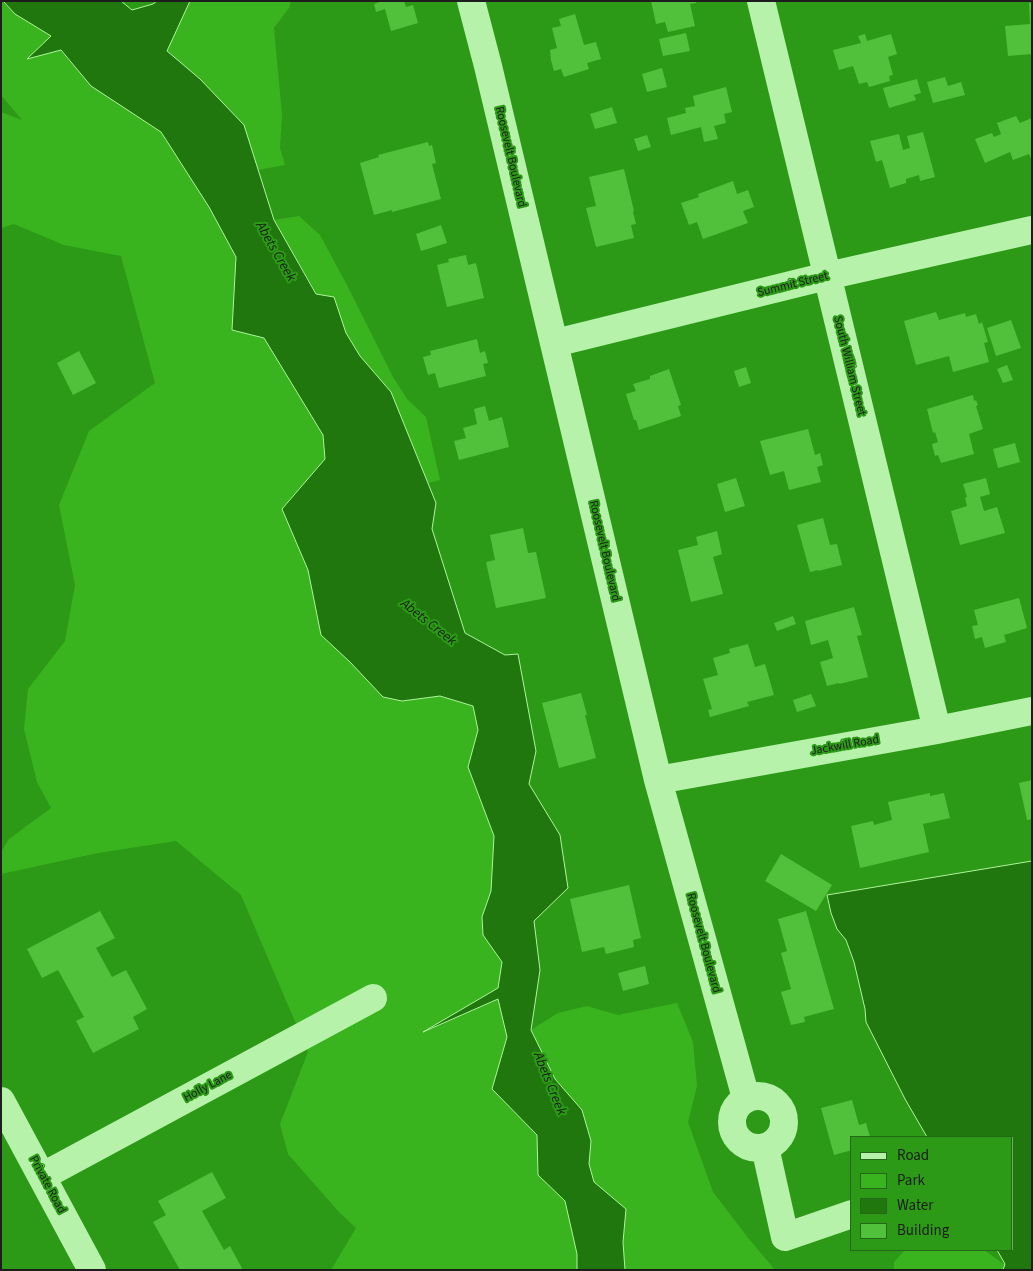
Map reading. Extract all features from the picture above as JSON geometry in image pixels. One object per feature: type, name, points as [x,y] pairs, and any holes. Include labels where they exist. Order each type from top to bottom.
[{"type":"street","name":"Roosevelt Boulevard","points":[[471,1],[658,780],[746,1098]]},
{"type":"street","name":"South William Street","points":[[761,1],[938,730]]},
{"type":"street","name":"Summit Street","points":[[554,343],[827,276],[1032,230]]},
{"type":"street","name":"Jackwill Road","points":[[658,780],[938,730],[1032,711]]},
{"type":"street","name":"Holly Lane","points":[[43,1176],[373,998]]},
{"type":"street","points":[[757,1095],[767,1097],[777,1103],[783,1112],[785,1123],[782,1134],[775,1142],[765,1148],[752,1148],[746,1145],[741,1142],[733,1131],[732,1119],[736,1107],[746,1098],[757,1095]]},
{"type":"street","name":"Private Road","points":[[1,1101],[92,1270]]},
{"type":"street","points":[[765,1148],[785,1237],[850,1215]]},
{"type":"green space","points":[[1,1],[15,14],[51,36],[28,58],[60,50],[91,86],[161,132],[209,207],[236,257],[232,330],[264,338],[323,435],[325,459],[282,509],[308,570],[321,635],[350,662],[402,701],[440,696],[473,706],[478,730],[468,767],[494,836],[491,891],[482,917],[483,935],[502,962],[498,988],[429,1030],[498,999],[507,1037],[492,1089],[537,1135],[538,1175],[565,1201],[577,1254],[577,1270],[331,1270],[356,1228],[339,1212],[288,1154],[280,1124],[308,1052],[241,895],[176,841],[98,853],[1,874],[1,852],[9,839],[51,808],[37,782],[24,729],[28,689],[65,641],[75,585],[59,505],[89,431],[155,383],[121,256],[64,245],[14,224],[1,228],[1,112],[22,120],[1,95]]},
{"type":"green space","points":[[190,1],[291,1],[289,8],[274,28],[282,115],[280,148],[285,165],[258,170],[244,125],[167,51]]},
{"type":"green space","points":[[299,216],[320,235],[393,377],[407,399],[426,417],[440,480],[428,483],[391,392],[360,356],[346,333],[334,297],[317,294],[274,220]]},
{"type":"green space","points":[[677,1003],[693,1042],[697,1086],[688,1122],[713,1192],[775,1270],[625,1270],[623,1242],[626,1209],[594,1182],[589,1164],[591,1141],[582,1110],[555,1079],[531,1030],[558,1013],[587,1006],[618,1015]]},
{"type":"green space","points":[[904,1251],[985,1251],[1005,1265],[1008,1270],[894,1270],[894,1262]]},
{"type":"water","name":"Abets Creek","points":[[3,1],[121,1],[132,10],[157,1],[190,1],[167,51],[200,79],[244,125],[274,220],[316,294],[334,297],[346,333],[360,356],[391,392],[436,503],[432,529],[465,633],[505,655],[518,654],[536,751],[529,784],[560,835],[568,888],[534,921],[540,970],[531,1030],[555,1079],[582,1110],[591,1141],[589,1164],[594,1182],[626,1209],[623,1242],[625,1270],[577,1270],[577,1254],[565,1201],[538,1175],[537,1135],[492,1089],[507,1037],[498,999],[423,1032],[498,988],[502,962],[483,935],[482,917],[491,891],[494,836],[468,767],[478,730],[473,706],[440,696],[402,701],[383,697],[321,635],[308,570],[282,509],[325,459],[323,435],[264,338],[232,330],[236,257],[209,207],[161,132],[91,86],[61,50],[27,59],[51,36],[15,14]]},
{"type":"water","points":[[1032,861],[1032,1270],[1003,1270],[1005,1264],[998,1251],[1013,1251],[1013,1136],[926,1136],[905,1099],[866,1022],[865,1009],[854,962],[846,940],[837,929],[827,895]]},
{"type":"building","points":[[382,1],[404,1],[406,7],[413,5],[418,23],[391,31],[385,9],[376,12],[374,4]]},
{"type":"building","points":[[651,1],[696,1],[696,3],[690,4],[695,26],[668,32],[665,22],[656,24]]},
{"type":"building","points":[[1032,2],[1032,54],[1008,56],[1005,26],[1030,24],[1029,3]]},
{"type":"building","points":[[575,14],[584,45],[596,42],[601,59],[587,63],[589,69],[564,77],[561,69],[554,71],[551,60],[550,50],[557,48],[552,28],[561,26],[559,19]]},
{"type":"building","points":[[686,33],[690,51],[663,56],[659,39]]},
{"type":"building","points":[[865,34],[867,41],[891,34],[897,54],[888,57],[893,75],[889,76],[890,81],[869,87],[867,82],[859,84],[853,66],[839,70],[833,50],[861,43],[858,36]]},
{"type":"building","points":[[662,68],[667,87],[647,92],[642,74]]},
{"type":"building","points":[[945,77],[948,86],[961,82],[965,95],[933,103],[927,82]]},
{"type":"building","points":[[917,79],[921,93],[914,95],[916,100],[889,108],[883,88]]},
{"type":"building","points":[[726,87],[732,112],[724,114],[726,123],[714,126],[718,139],[704,142],[701,127],[671,135],[667,118],[686,113],[685,108],[695,106],[693,96]]},
{"type":"building","points":[[612,107],[617,123],[595,129],[590,114]]},
{"type":"building","points":[[1016,116],[1020,123],[1032,118],[1032,161],[1029,154],[1013,160],[1010,152],[985,163],[975,139],[992,133],[994,137],[1001,134],[997,123]]},
{"type":"building","points":[[923,132],[935,177],[920,181],[919,175],[906,179],[906,183],[890,188],[882,160],[876,162],[870,141],[899,134],[903,150],[910,148],[907,136]]},
{"type":"building","points":[[647,135],[651,147],[638,151],[634,139]]},
{"type":"building","points":[[428,142],[429,146],[432,145],[436,163],[432,164],[441,199],[374,215],[360,163],[379,157],[378,155]]},
{"type":"building","points":[[624,169],[636,224],[631,225],[634,238],[596,247],[586,208],[596,206],[589,177]]},
{"type":"building","points":[[733,181],[737,194],[748,190],[754,207],[743,211],[748,223],[703,239],[697,222],[689,225],[681,203],[699,197],[698,194]]},
{"type":"building","points":[[441,225],[447,243],[421,251],[416,234]]},
{"type":"building","points":[[466,255],[468,265],[476,263],[484,298],[447,307],[437,265],[449,262],[448,259]]},
{"type":"building","points":[[936,312],[939,320],[965,313],[966,317],[976,314],[979,324],[982,322],[988,342],[984,343],[989,362],[953,372],[949,356],[916,365],[904,321]]},
{"type":"building","points":[[1011,320],[1021,348],[996,356],[987,328]]},
{"type":"building","points":[[477,339],[480,353],[485,351],[488,363],[483,364],[486,376],[439,388],[435,373],[428,375],[423,357],[431,355],[430,351]]},
{"type":"building","points":[[79,351],[96,383],[73,395],[57,363]]},
{"type":"building","points":[[1007,365],[1013,380],[1003,383],[997,369]]},
{"type":"building","points":[[746,367],[751,383],[739,387],[734,371]]},
{"type":"building","points":[[669,369],[681,405],[678,406],[681,416],[639,430],[626,394],[636,391],[633,384],[650,379],[650,376]]},
{"type":"building","points":[[973,395],[974,401],[976,400],[978,405],[976,406],[983,429],[969,434],[974,454],[941,463],[938,455],[935,456],[932,444],[938,442],[935,432],[933,433],[927,409]]},
{"type":"building","points":[[485,406],[489,421],[502,417],[509,447],[459,460],[454,441],[466,438],[463,428],[477,424],[474,409]]},
{"type":"building","points":[[808,429],[815,455],[820,453],[823,465],[817,467],[821,482],[789,490],[784,471],[770,475],[760,441]]},
{"type":"building","points":[[1015,443],[1020,462],[998,468],[993,449]]},
{"type":"building","points":[[736,478],[745,506],[725,512],[717,484]]},
{"type":"building","points":[[986,478],[990,494],[980,497],[984,511],[997,507],[1005,533],[960,545],[951,511],[967,506],[965,498],[967,497],[963,484]]},
{"type":"building","points":[[823,518],[830,545],[837,544],[842,565],[810,572],[797,525]]},
{"type":"building","points":[[523,528],[528,553],[536,552],[546,598],[496,608],[486,562],[495,560],[490,535]]},
{"type":"building","points":[[717,531],[722,554],[713,557],[723,594],[691,602],[678,550],[698,545],[696,537]]},
{"type":"building","points":[[1019,598],[1027,628],[1004,635],[1006,642],[985,648],[982,637],[975,639],[972,626],[978,625],[974,610]]},
{"type":"building","points":[[854,607],[862,635],[857,636],[868,677],[827,686],[820,662],[833,658],[828,640],[811,645],[805,621]]},
{"type":"building","points":[[793,616],[796,624],[777,631],[774,623]]},
{"type":"building","points":[[748,644],[755,667],[765,664],[774,695],[747,702],[749,706],[710,717],[708,710],[712,709],[703,679],[718,675],[713,658],[730,653],[729,649]]},
{"type":"building","points":[[581,693],[596,758],[559,768],[542,703]]},
{"type":"building","points":[[811,694],[816,706],[797,712],[793,700]]},
{"type":"building","points":[[1032,780],[1032,819],[1027,820],[1019,783]]},
{"type":"building","points":[[930,793],[930,796],[944,793],[950,818],[923,824],[929,852],[860,868],[851,826],[873,821],[874,825],[892,820],[888,802]]},
{"type":"building","points":[[781,854],[832,885],[816,911],[765,881]]},
{"type":"building","points":[[629,885],[641,938],[633,940],[634,947],[606,954],[604,947],[582,952],[570,899]]},
{"type":"building","points":[[100,911],[115,938],[96,948],[112,977],[126,970],[147,1009],[133,1017],[139,1029],[93,1053],[76,1021],[84,1017],[58,970],[42,978],[27,949]]},
{"type":"building","points":[[806,911],[834,1009],[804,1017],[805,1022],[791,1025],[781,992],[791,989],[781,953],[787,951],[778,919]]},
{"type":"building","points":[[645,966],[649,984],[623,991],[618,973]]},
{"type":"building","points":[[852,1100],[859,1125],[866,1123],[870,1136],[850,1136],[850,1151],[834,1155],[821,1108]]},
{"type":"building","points":[[212,1172],[226,1198],[202,1211],[224,1250],[230,1246],[243,1270],[180,1270],[153,1222],[166,1215],[158,1201]]}]
